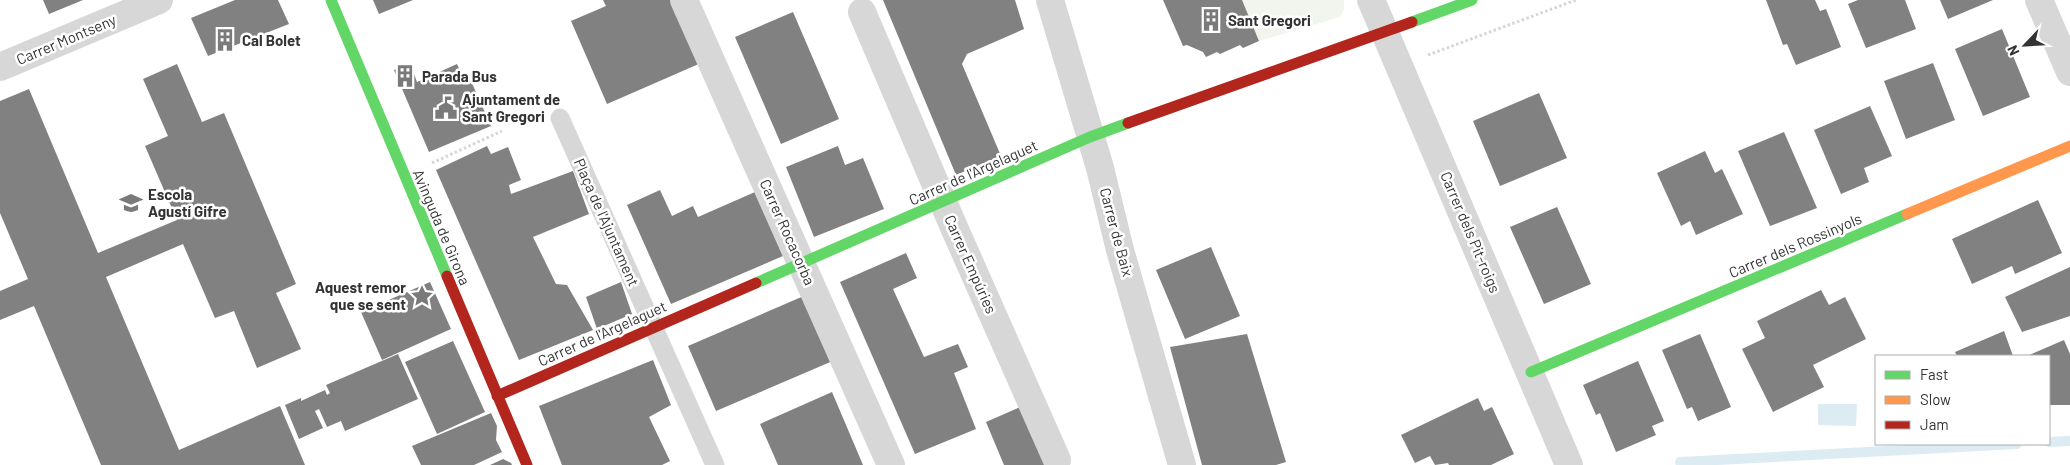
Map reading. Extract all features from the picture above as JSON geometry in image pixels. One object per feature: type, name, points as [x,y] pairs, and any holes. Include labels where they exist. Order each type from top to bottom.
[{"type":"street","name":"Carrer Montseny","points":[[0,67],[159,0]]},
{"type":"street","name":"Avinguda de Girona","points":[[331,0],[527,465]]},
{"type":"street","name":"Carrer Rocacorba","points":[[684,0],[891,465]]},
{"type":"street","name":"Carrer de Baix","points":[[1050,0],[1182,465]]},
{"type":"street","name":"Carrer dels Pit-roigs","points":[[1371,0],[1569,465]]},
{"type":"street","name":"Carrer de l'Argelaguet","points":[[497,396],[1090,137],[1472,0]]},
{"type":"street","points":[[2039,0],[2070,72]]},
{"type":"street","name":"Carrer Empúries","points":[[862,12],[1058,460]]},
{"type":"street","name":"Carrer dels Rossinyols","points":[[1531,372],[2070,146]]},
{"type":"lane","name":"Plaça de l'Ajuntament","points":[[560,118],[715,465]]},
{"type":"path","points":[[1399,66],[1576,0]]},
{"type":"path","points":[[430,164],[502,131]]},
{"type":"shaded area","points":[[1242,0],[1344,0],[1344,10],[1340,17],[1259,41]]},
{"type":"shaded area","points":[[1818,404],[1857,404],[1856,426],[1818,425]]},
{"type":"building","points":[[43,0],[83,0],[49,14]]},
{"type":"building","name":"Cal Bolet","points":[[235,0],[278,0],[289,24],[208,56],[191,18]]},
{"type":"building","points":[[373,0],[413,0],[379,14]]},
{"type":"building","points":[[603,0],[673,0],[701,63],[607,104],[571,21],[606,6]]},
{"type":"building","points":[[883,0],[1015,0],[1024,29],[967,54],[962,64],[1001,156],[956,175]]},
{"type":"building","name":"Sant Gregori","points":[[1163,0],[1242,0],[1259,41],[1243,48],[1240,45],[1220,54],[1217,52],[1206,57],[1203,52],[1187,45],[1183,46]]},
{"type":"building","points":[[1766,0],[1815,0],[1820,11],[1826,9],[1841,47],[1796,65],[1787,44],[1783,45]]},
{"type":"building","points":[[1858,0],[1905,0],[1916,29],[1866,48],[1848,4]]},
{"type":"building","points":[[1940,0],[1993,0],[1948,19]]},
{"type":"building","points":[[793,12],[839,119],[781,144],[735,37]]},
{"type":"building","points":[[2002,29],[2030,97],[1983,116],[1955,49]]},
{"type":"building","name":"Ajuntament de Sant Gregori","points":[[410,63],[417,82],[457,64],[466,84],[471,81],[491,126],[429,152],[394,70]]},
{"type":"building","points":[[1933,63],[1955,120],[1906,139],[1884,81]]},
{"type":"building","points":[[177,64],[202,122],[224,113],[296,284],[276,293],[301,349],[257,368],[234,311],[215,318],[183,244],[106,277],[179,450],[280,406],[305,465],[101,465],[34,306],[0,320],[0,291],[28,279],[0,213],[0,101],[29,89],[98,253],[177,220],[145,146],[168,136],[143,79]]},
{"type":"building","points":[[1539,93],[1567,158],[1500,186],[1473,121]]},
{"type":"building","points":[[1870,106],[1892,156],[1864,168],[1869,182],[1841,194],[1814,130]]},
{"type":"building","points":[[1784,132],[1817,208],[1770,226],[1738,151]]},
{"type":"building","points":[[487,146],[491,154],[508,147],[521,180],[509,185],[511,194],[573,171],[589,214],[533,237],[556,284],[567,285],[593,330],[519,360],[436,170]]},
{"type":"building","points":[[838,146],[845,165],[863,158],[884,209],[814,237],[786,167]]},
{"type":"building","points":[[1705,151],[1715,173],[1722,169],[1743,214],[1696,235],[1690,221],[1681,226],[1657,173]]},
{"type":"building","points":[[660,190],[672,216],[693,206],[698,217],[755,192],[783,256],[671,304],[627,205]]},
{"type":"building","points":[[2038,200],[2062,253],[2015,274],[2012,266],[1972,284],[1952,239]]},
{"type":"building","points":[[1557,207],[1591,284],[1544,304],[1510,227]]},
{"type":"building","points":[[1211,247],[1240,316],[1185,339],[1156,270]]},
{"type":"building","points":[[906,253],[917,278],[893,289],[924,357],[958,344],[968,367],[954,373],[976,429],[915,454],[840,282]]},
{"type":"building","points":[[2070,267],[2070,316],[2022,332],[2005,297]]},
{"type":"building","points":[[430,282],[451,329],[382,360],[361,312]]},
{"type":"building","points":[[621,282],[632,314],[597,329],[586,297]]},
{"type":"building","points":[[1821,290],[1829,305],[1845,297],[1866,339],[1813,365],[1824,387],[1773,412],[1742,349],[1765,338],[1757,321]]},
{"type":"building","points":[[806,295],[835,360],[716,411],[688,346]]},
{"type":"building","points":[[2004,331],[2013,355],[1956,355],[1955,352]]},
{"type":"building","points":[[1247,334],[1286,462],[1276,465],[1202,465],[1170,347]]},
{"type":"building","points":[[1700,334],[1731,407],[1698,421],[1692,407],[1687,409],[1662,350]]},
{"type":"building","points":[[2064,340],[2070,354],[2070,405],[2050,405],[2050,355],[2029,355]]},
{"type":"building","points":[[453,341],[485,412],[437,434],[405,362]]},
{"type":"building","points":[[398,354],[418,399],[345,431],[341,421],[327,427],[319,409],[315,411],[323,428],[299,439],[285,405],[301,398],[301,401],[325,390],[327,395],[330,393],[326,385]]},
{"type":"building","points":[[653,360],[671,405],[649,417],[670,461],[662,465],[562,465],[539,406]]},
{"type":"building","points":[[1638,361],[1664,421],[1652,426],[1656,435],[1616,452],[1600,413],[1596,415],[1583,385]]},
{"type":"building","points":[[832,392],[863,465],[778,465],[760,424]]},
{"type":"building","points":[[1478,398],[1484,411],[1492,407],[1514,454],[1491,465],[1449,465],[1448,463],[1435,465],[1430,456],[1415,463],[1401,435]]},
{"type":"building","points":[[1027,404],[1053,465],[1004,465],[986,422]]},
{"type":"building","points":[[491,413],[497,426],[496,440],[502,452],[474,465],[421,465],[412,446]]},
{"type":"building","points":[[503,459],[512,465],[490,465]]},
{"type":"waterway","points":[[2050,442],[2070,441]]},
{"type":"waterway","points":[[1680,462],[1998,445]]},
{"type":"traffic: fast","points":[[331,0],[447,276]]},
{"type":"traffic: fast","points":[[1412,22],[1472,0]]},
{"type":"traffic: fast","points":[[756,283],[1090,137],[1128,123]]},
{"type":"traffic: fast","points":[[1531,372],[1907,214]]},
{"type":"traffic: slow","points":[[1907,214],[2070,146]]},
{"type":"traffic: jam","points":[[1128,123],[1412,22]]},
{"type":"traffic: jam","points":[[447,276],[527,465]]},
{"type":"traffic: jam","points":[[497,396],[756,283]]},
{"type":"place","name":"Sant Gregori","points":[[1211,20]]},
{"type":"place","name":"Cal Bolet","points":[[225,40]]},
{"type":"place","name":"Parada Bus","points":[[405,76]]},
{"type":"place","name":"Ajuntament de Sant Gregori","points":[[446,108]]},
{"type":"place","name":"Escola Agustí Gifre","points":[[131,203]]},
{"type":"place","name":"Aquest remor que se sent","points":[[422,296]]}]
